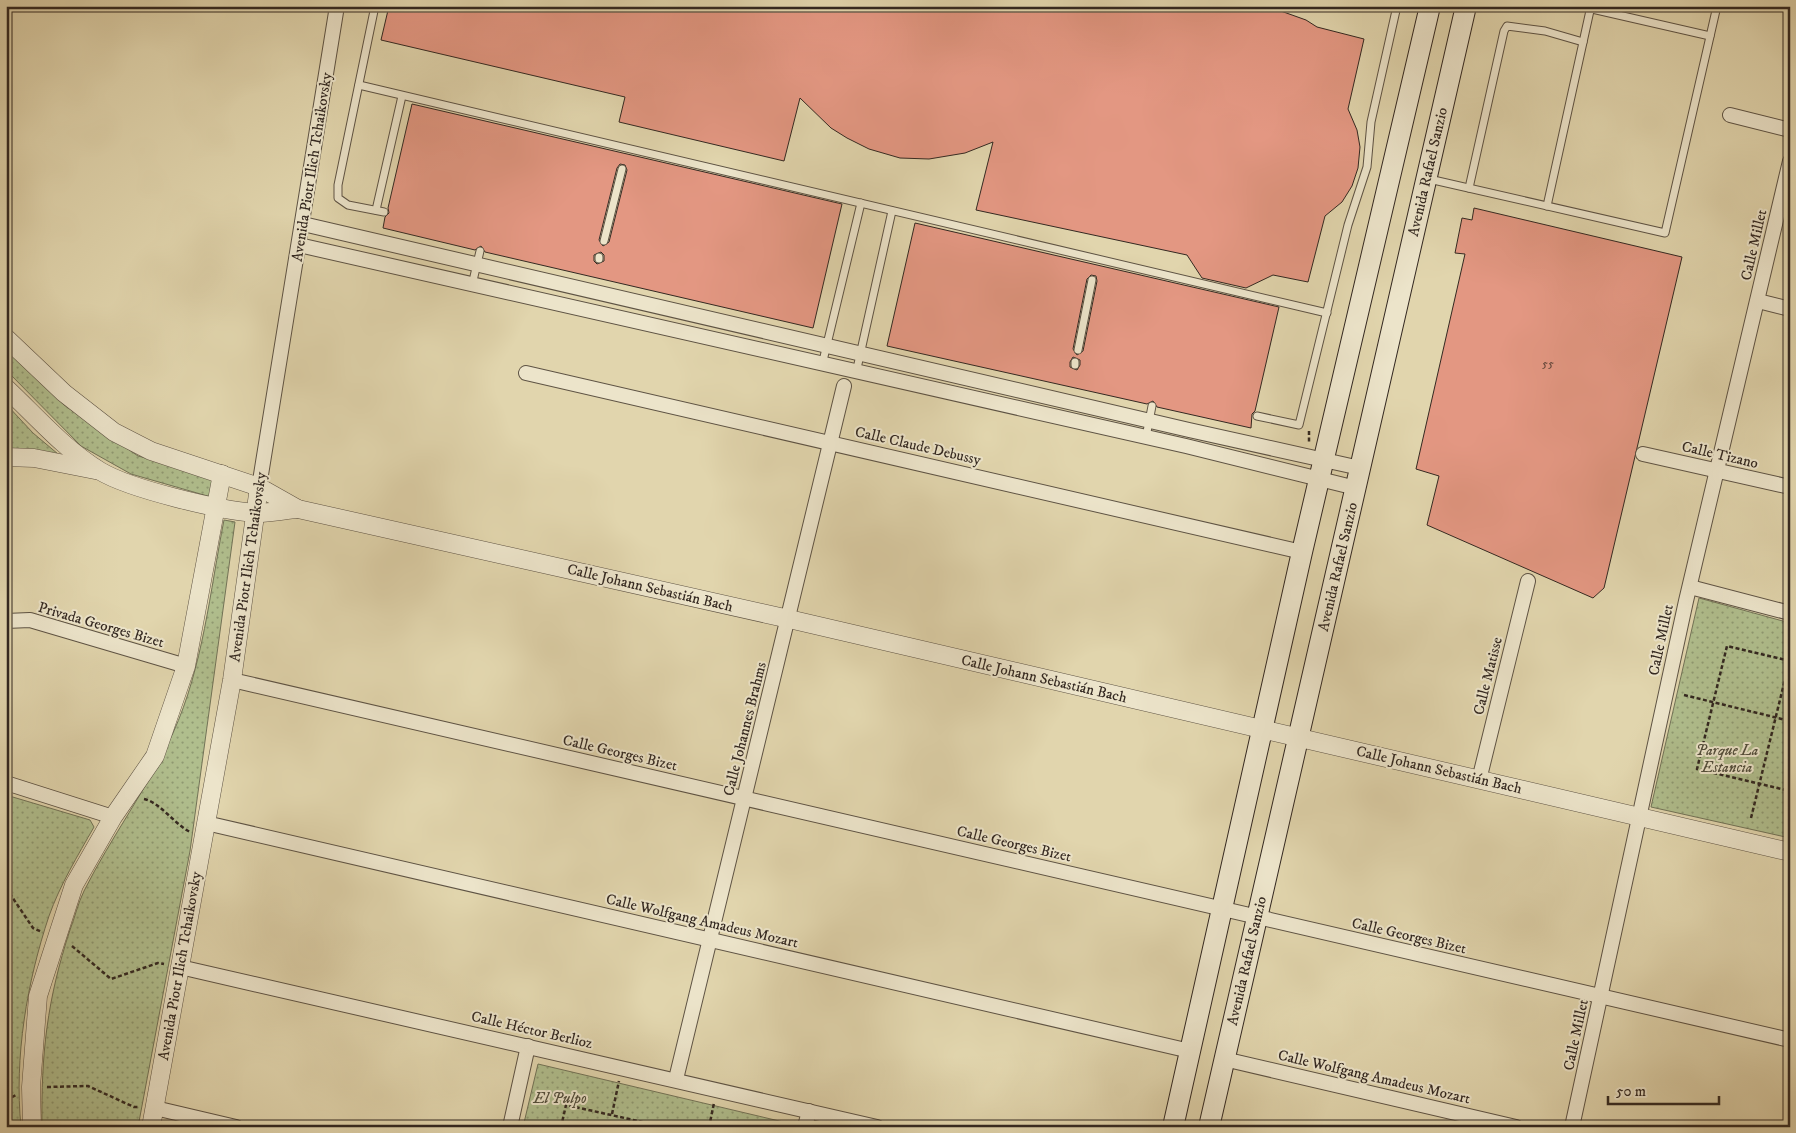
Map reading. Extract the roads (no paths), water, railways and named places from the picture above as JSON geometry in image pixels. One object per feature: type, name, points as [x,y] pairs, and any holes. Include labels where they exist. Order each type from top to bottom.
[{"type":"main road","points":[[1173,1127],[1319,480],[1317,458],[1430,6]]},
{"type":"main road","name":"Avenida Rafael Sanzio","points":[[1209,1127],[1466,6]]},
{"type":"street","name":"Avenida Piotr Ilich Tchaikovsky","points":[[151,1127],[232,680],[259,487],[337,6]]},
{"type":"street","points":[[1730,115],[1790,130]]},
{"type":"street","name":"Calle Millet","points":[[1572,1127],[1690,586],[1790,161]]},
{"type":"street","points":[[303,224],[478,258],[827,345],[1149,421],[1360,468]]},
{"type":"street","points":[[299,245],[856,373],[1146,437],[1356,488]]},
{"type":"street","points":[[1758,301],[1790,309]]},
{"type":"street","name":"Calle Johann Sebastián Bach","points":[[6,338],[64,393],[114,432],[151,451],[259,487],[298,509],[788,620],[1790,852]]},
{"type":"street","name":"Calle Claude Debussy","points":[[526,373],[1302,552]]},
{"type":"street","name":"Calle Johannes Brahms","points":[[676,1079],[844,386]]},
{"type":"street","name":"Calle Johann Sebastián Bach","points":[[6,388],[70,449],[100,471],[138,487],[216,507],[257,512],[298,509]]},
{"type":"street","points":[[1223,456],[1228,439]]},
{"type":"street","name":"Calle Tizano","points":[[1643,454],[1790,487]]},
{"type":"street","points":[[6,457],[34,458],[100,471]]},
{"type":"street","points":[[32,1127],[31,1087],[38,996],[74,885],[113,818],[155,756],[186,666],[222,474]]},
{"type":"street","name":"Calle Matisse","points":[[1479,780],[1528,581]]},
{"type":"street","points":[[1690,586],[1790,613]]},
{"type":"street","name":"Privada Georges Bizet","points":[[6,621],[30,620],[186,666]]},
{"type":"street","name":"Calle Georges Bizet","points":[[232,680],[1790,1040]]},
{"type":"street","points":[[6,783],[113,818]]},
{"type":"street","name":"Calle Wolfgang Amadeus Mozart","points":[[205,829],[710,940],[1190,1051]]},
{"type":"street","name":"Calle Héctor Berlioz","points":[[180,967],[676,1079],[877,1127]]},
{"type":"street","points":[[510,1127],[528,1046]]},
{"type":"street","name":"Calle Wolfgang Amadeus Mozart","points":[[1224,1059],[1516,1127]]},
{"type":"street","points":[[155,1108],[236,1127]]},
{"type":"street","points":[[805,1127],[809,1111]]},
{"type":"lane","points":[[375,6],[338,185],[338,198],[348,205],[384,212]]},
{"type":"lane","points":[[1579,6],[1710,36]]},
{"type":"lane","points":[[1427,179],[1665,233],[1717,6]]},
{"type":"lane","points":[[1257,416],[1299,425],[1354,203],[1367,167],[1371,122],[1395,7]]},
{"type":"lane","points":[[1547,206],[1591,8]]},
{"type":"lane","points":[[1469,188],[1504,31],[1507,26],[1519,26],[1544,31],[1584,42]]},
{"type":"lane","points":[[359,85],[1326,313]]},
{"type":"lane","points":[[376,210],[402,96]]},
{"type":"lane","points":[[604,241],[622,169]]},
{"type":"lane","points":[[822,365],[861,204]]},
{"type":"lane","points":[[856,373],[892,211]]},
{"type":"lane","points":[[472,285],[478,258]]},
{"type":"lane","points":[[1078,350],[1092,280]]},
{"type":"lane","points":[[1146,437],[1152,406]]},
{"type":"park label","name":"Parque La Estancia","points":[[1727,758]]},
{"type":"park label","name":"El Pulpo","points":[[560,1098]]}]
